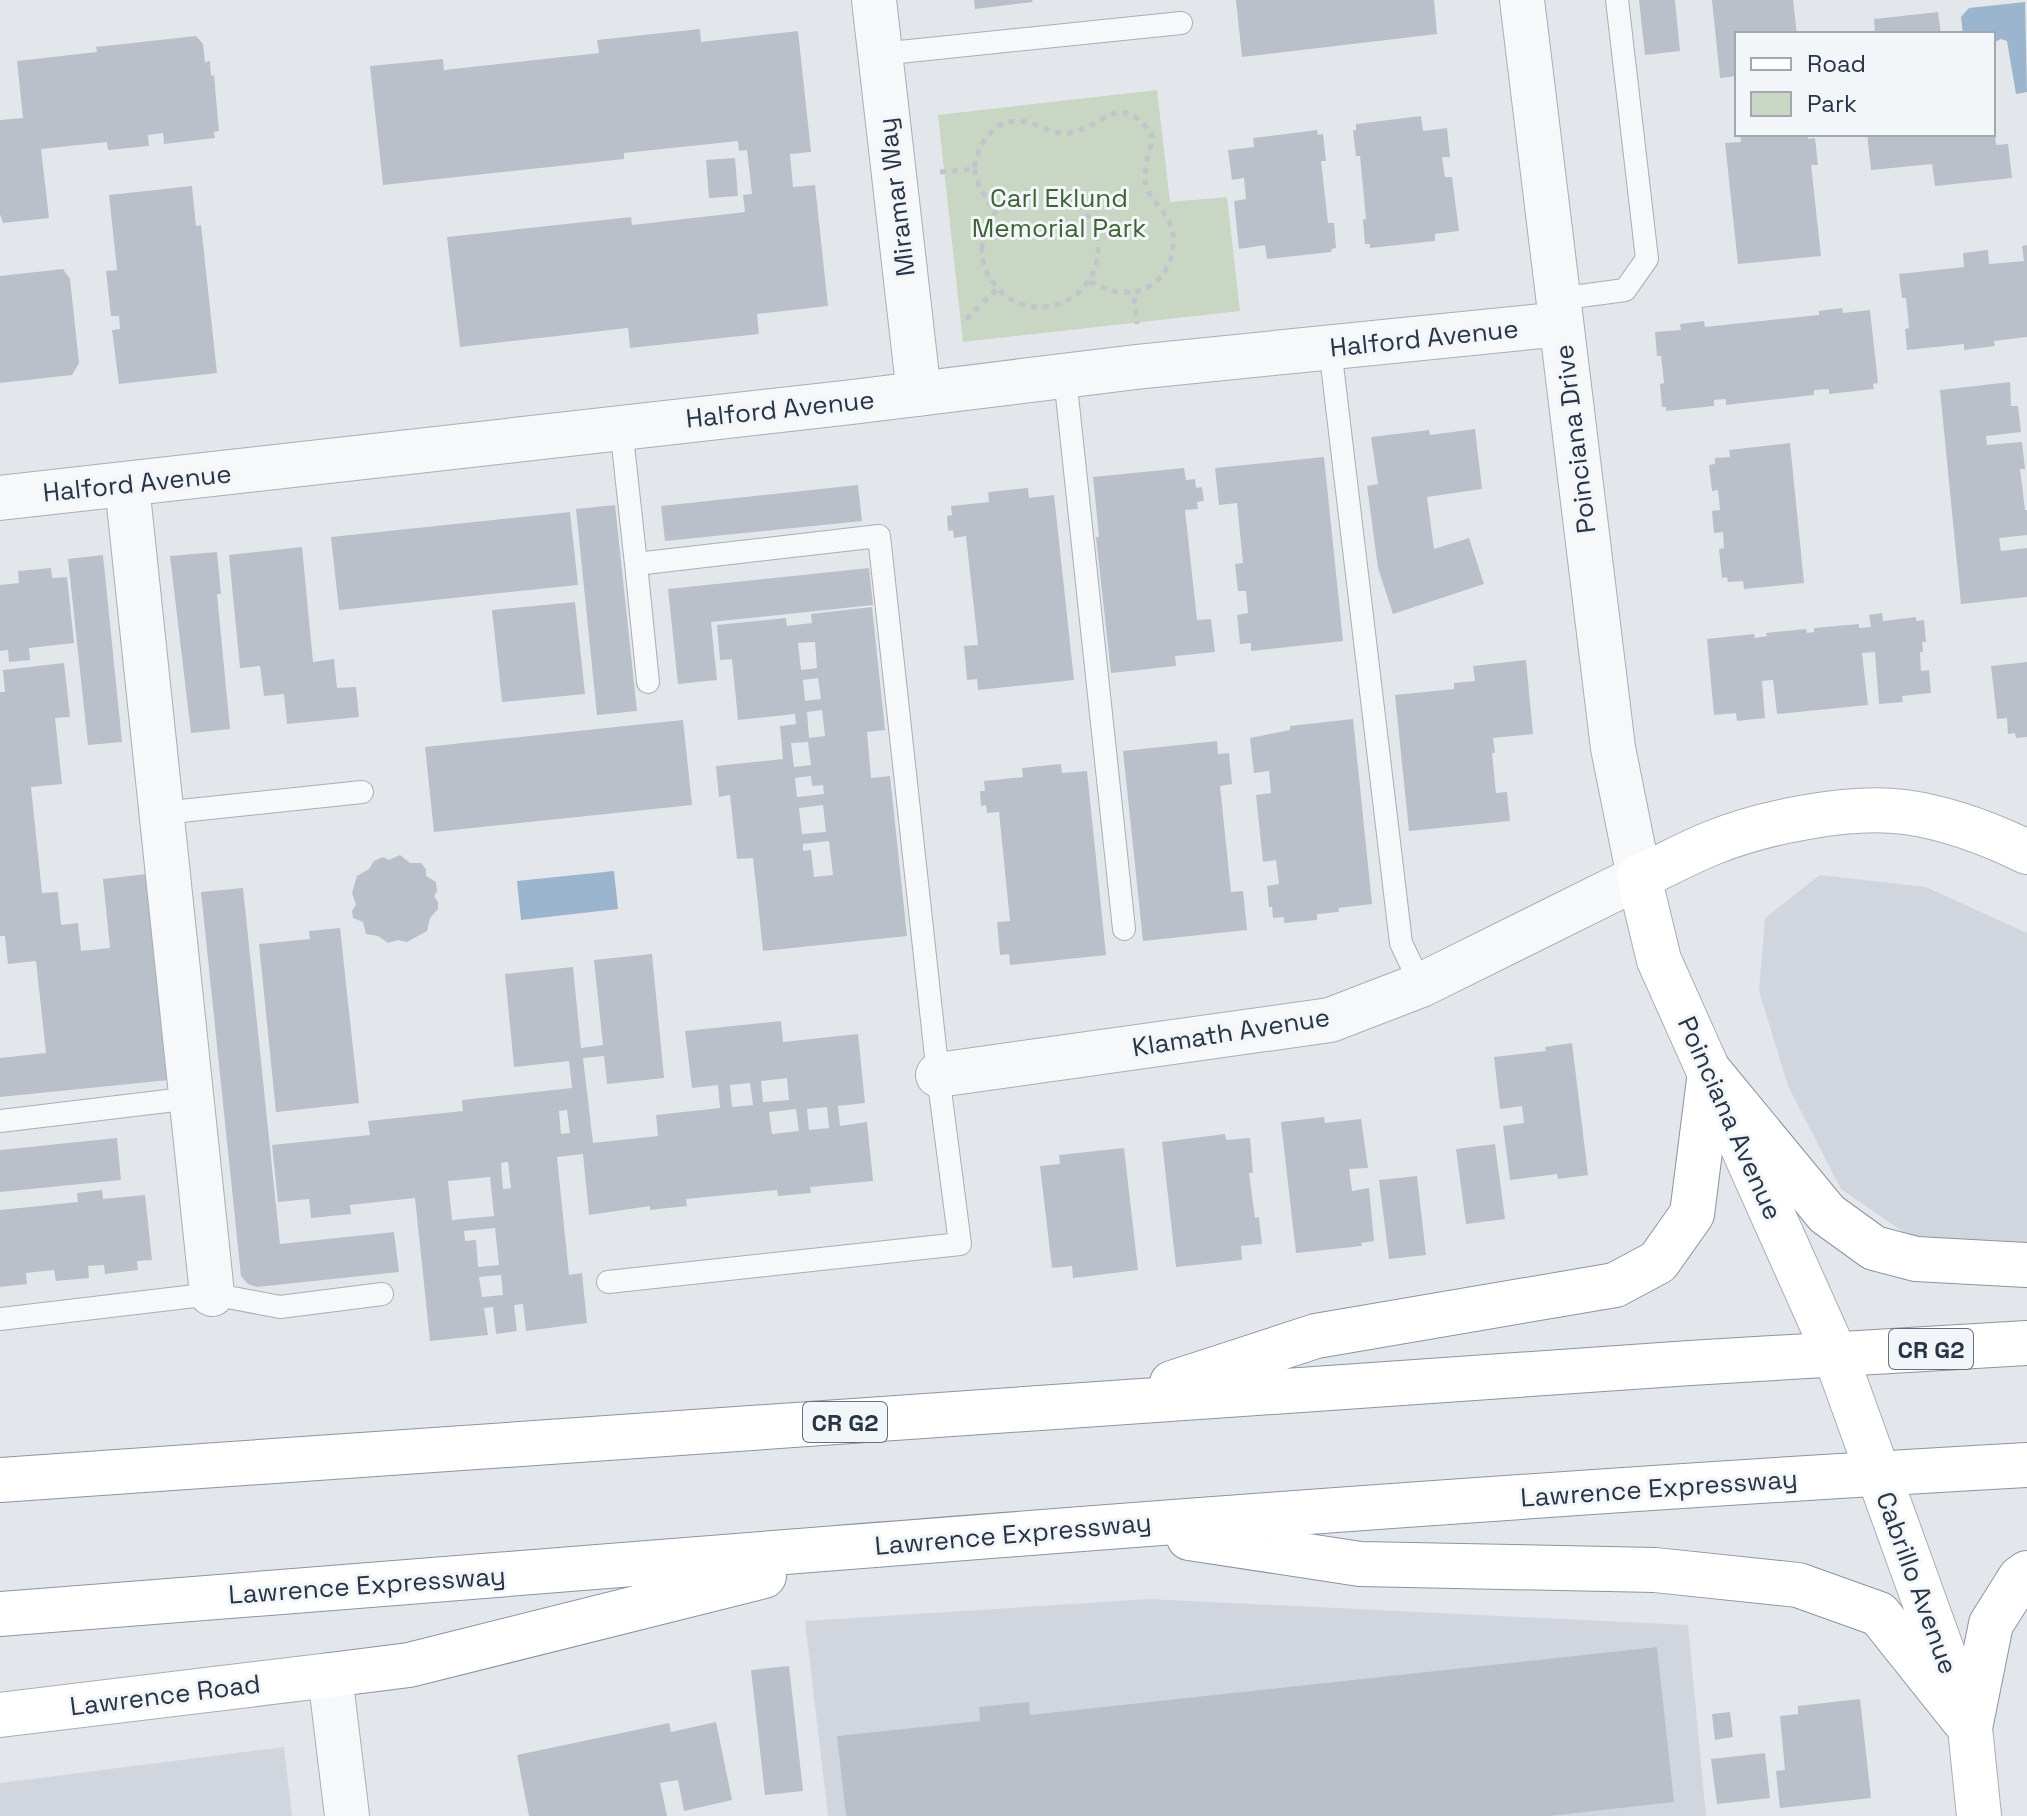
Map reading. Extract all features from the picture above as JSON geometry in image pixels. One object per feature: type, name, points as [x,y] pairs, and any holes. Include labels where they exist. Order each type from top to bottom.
[{"type":"main road","points":[[1639,877],[1721,840],[1780,822],[1830,813],[1902,812],[1958,823],[2027,852]]},
{"type":"main road","name":"Poinciana Avenue","points":[[1639,877],[1659,960],[1835,1354]]},
{"type":"main road","points":[[1710,1072],[1827,1214],[1874,1248],[1916,1259],[2027,1265]]},
{"type":"main road","points":[[1106,1404],[1316,1336],[1615,1285],[1658,1262],[1692,1214],[1710,1072]]},
{"type":"main road","name":"CR G2","points":[[0,1480],[2027,1343]]},
{"type":"main road","name":"Cabrillo Avenue","points":[[1835,1354],[1970,1728],[1979,1816]]},
{"type":"main road","name":"Lawrence Expressway","points":[[0,1614],[1108,1526],[2027,1465]]},
{"type":"main road","points":[[1108,1526],[1360,1564],[1655,1570],[1798,1585],[1879,1614],[1970,1728]]},
{"type":"main road","name":"Lawrence Road","points":[[0,1715],[409,1665],[884,1546]]},
{"type":"main road","points":[[1970,1728],[1991,1624],[2020,1578],[2027,1573]]},
{"type":"street","name":"Miramar Way","points":[[874,0],[919,394]]},
{"type":"street","name":"Poinciana Drive","points":[[1522,0],[1613,748],[1639,877]]},
{"type":"street","name":"Halford Avenue","points":[[0,498],[1136,367],[1330,348],[1560,311]]},
{"type":"street","points":[[127,485],[212,1294]]},
{"type":"street","name":"Klamath Avenue","points":[[938,1075],[1330,1020],[1421,985],[1639,877]]},
{"type":"street","points":[[330,1675],[347,1816]]},
{"type":"lane","points":[[1560,311],[1625,290],[1647,259],[1617,0]]},
{"type":"lane","points":[[880,54],[1181,23]]},
{"type":"lane","points":[[1330,348],[1401,943],[1421,985]]},
{"type":"lane","points":[[1065,377],[1124,929]]},
{"type":"lane","points":[[621,427],[648,682]]},
{"type":"lane","points":[[608,1282],[960,1244],[938,1075],[879,536],[636,564]]},
{"type":"lane","points":[[162,813],[362,792]]},
{"type":"lane","points":[[0,1121],[192,1098]]},
{"type":"lane","points":[[0,1319],[212,1294],[280,1307],[382,1294]]},
{"type":"path","points":[[995,212],[980,188],[974,169],[977,149],[987,134],[1014,121],[1067,133],[1082,129],[1110,113],[1128,114],[1144,122],[1153,137],[1145,185],[1170,224],[1174,242],[1167,270],[1154,285],[1134,293],[1112,291],[1090,282]]},
{"type":"path","points":[[940,172],[974,169]]},
{"type":"path","points":[[1046,190],[1065,195],[1080,206],[1092,221],[1098,240],[1098,259],[1090,282],[1066,302],[1048,307],[1030,307],[997,289],[986,269],[982,243],[986,227],[995,212],[1009,199],[1027,192],[1046,190]]},
{"type":"path","points":[[966,319],[997,289]]},
{"type":"path","points":[[1134,293],[1137,325]]},
{"type":"shaded area","points":[[1820,875],[1926,887],[2027,933],[2027,1242],[1912,1238],[1841,1189],[1788,1086],[1759,991],[1765,918]]},
{"type":"shaded area","points":[[1150,1599],[1688,1625],[1706,1816],[828,1816],[805,1621]]},
{"type":"shaded area","points":[[284,1747],[292,1816],[0,1816],[0,1783]]},
{"type":"green space","name":"Carl Eklund Memorial Park","points":[[1157,90],[1170,202],[1227,197],[1240,311],[963,342],[938,115]]},
{"type":"water","points":[[2025,2],[2027,92],[2016,94],[2007,41],[2001,39],[1995,42],[1995,32],[1963,32],[1961,17],[1969,8]]},
{"type":"water","points":[[614,871],[618,909],[521,920],[517,881]]},
{"type":"building","points":[[974,0],[1032,0],[1033,2],[975,9]]},
{"type":"building","points":[[1236,0],[1434,0],[1437,34],[1242,57]]},
{"type":"building","points":[[1639,0],[1675,0],[1680,51],[1645,55]]},
{"type":"building","points":[[1712,0],[1793,0],[1797,32],[1735,32],[1735,76],[1720,78]]},
{"type":"building","points":[[1938,12],[1941,32],[1875,32],[1874,19]]},
{"type":"building","points":[[700,29],[701,42],[798,31],[811,152],[790,154],[793,187],[815,185],[828,306],[757,314],[759,334],[630,348],[628,328],[460,347],[447,237],[631,217],[632,225],[745,212],[743,195],[752,194],[747,150],[739,151],[738,141],[624,153],[624,159],[383,185],[370,66],[443,59],[444,70],[599,53],[597,40]]},
{"type":"building","points":[[196,36],[203,44],[205,62],[210,61],[211,76],[214,75],[219,131],[214,132],[215,138],[164,144],[163,133],[148,135],[149,146],[108,150],[107,142],[41,149],[49,218],[3,223],[0,214],[0,120],[23,118],[17,61],[97,52],[96,47]]},
{"type":"building","points":[[1421,116],[1423,131],[1447,128],[1450,157],[1442,157],[1445,177],[1452,177],[1459,231],[1435,234],[1435,241],[1370,248],[1370,244],[1365,244],[1363,219],[1366,219],[1360,156],[1356,156],[1353,130],[1356,130],[1356,124]]},
{"type":"building","points":[[1317,130],[1318,135],[1323,134],[1326,161],[1321,161],[1328,223],[1334,223],[1336,248],[1331,249],[1332,252],[1267,259],[1265,245],[1239,249],[1234,201],[1246,199],[1244,178],[1232,180],[1228,150],[1254,147],[1253,138]]},
{"type":"building","points":[[1995,134],[1996,145],[2008,144],[2012,178],[1935,186],[1932,164],[1871,170],[1867,136]]},
{"type":"building","points":[[1740,136],[1815,138],[1818,165],[1811,165],[1821,256],[1738,264],[1725,143],[1741,142]]},
{"type":"building","points":[[735,158],[738,196],[709,198],[706,160]]},
{"type":"building","points":[[192,186],[196,226],[201,225],[217,373],[119,384],[112,330],[120,329],[119,316],[111,316],[106,271],[117,270],[109,195]]},
{"type":"building","points":[[2027,245],[2027,337],[1994,341],[1995,346],[1964,350],[1964,344],[1907,350],[1905,329],[1909,328],[1906,298],[1902,298],[1899,274],[1964,267],[1963,253],[1988,250],[1989,264],[2024,261],[2022,246]]},
{"type":"building","points":[[63,269],[70,279],[79,363],[72,375],[0,383],[0,276]]},
{"type":"building","points":[[1842,308],[1843,313],[1870,310],[1878,383],[1873,384],[1874,389],[1829,394],[1829,389],[1814,390],[1814,395],[1726,405],[1726,399],[1714,400],[1714,406],[1666,411],[1666,407],[1662,407],[1660,384],[1664,383],[1655,332],[1681,330],[1680,324],[1704,321],[1705,327],[1819,315],[1819,311]]},
{"type":"building","points":[[2010,382],[2011,406],[2018,406],[2021,432],[1986,436],[1987,445],[2022,442],[2025,469],[2020,469],[2027,510],[2027,535],[1999,538],[2001,551],[2027,548],[2027,597],[1961,604],[1940,390]]},
{"type":"building","points":[[1475,429],[1482,489],[1427,497],[1434,549],[1469,538],[1484,584],[1393,614],[1378,568],[1367,486],[1378,484],[1371,437],[1429,430],[1430,435]]},
{"type":"building","points":[[1790,443],[1804,583],[1744,589],[1743,581],[1728,582],[1727,577],[1722,578],[1719,549],[1724,548],[1723,532],[1714,533],[1712,511],[1720,510],[1718,490],[1712,491],[1709,465],[1715,464],[1715,458],[1730,457],[1729,450]]},
{"type":"building","points":[[1324,457],[1343,641],[1251,651],[1251,643],[1240,644],[1237,615],[1248,613],[1246,591],[1238,591],[1235,564],[1243,563],[1237,503],[1219,505],[1215,468]]},
{"type":"building","points":[[1184,468],[1186,480],[1195,479],[1196,488],[1202,487],[1204,501],[1197,502],[1198,509],[1185,510],[1197,620],[1211,619],[1215,652],[1175,656],[1176,666],[1111,673],[1096,537],[1099,537],[1093,477]]},
{"type":"building","points":[[858,485],[862,521],[665,541],[661,506]]},
{"type":"building","points":[[1028,488],[1029,498],[1054,495],[1074,680],[978,690],[977,679],[967,680],[964,646],[978,645],[966,536],[954,538],[953,530],[948,531],[947,516],[952,515],[951,506],[989,502],[988,492]]},
{"type":"building","points":[[615,505],[637,711],[597,715],[576,509]]},
{"type":"building","points":[[570,512],[578,585],[339,610],[331,537]]},
{"type":"building","points":[[302,547],[313,662],[334,659],[337,688],[356,687],[359,717],[287,724],[284,694],[264,696],[260,666],[240,668],[229,555]]},
{"type":"building","points":[[217,552],[221,594],[217,594],[230,729],[191,733],[170,556]]},
{"type":"building","points":[[103,555],[122,742],[88,745],[68,559]]},
{"type":"building","points":[[51,568],[52,578],[67,577],[74,643],[29,648],[30,660],[9,662],[8,650],[0,651],[0,585],[19,583],[18,571]]},
{"type":"building","points":[[869,568],[873,605],[711,622],[717,680],[678,684],[668,589]]},
{"type":"building","points":[[575,602],[585,694],[502,702],[492,610]]},
{"type":"building","points":[[872,607],[885,730],[867,732],[871,778],[890,776],[907,936],[763,951],[753,858],[737,859],[730,795],[719,797],[716,766],[783,759],[780,726],[796,724],[795,714],[738,720],[732,659],[720,660],[717,625],[786,618],[787,626],[812,623],[811,614]],"holes":[[[815,642],[817,668],[801,670],[798,643]],[[818,678],[821,699],[805,701],[803,680]],[[822,710],[825,736],[809,738],[807,712]],[[808,742],[811,765],[794,767],[791,743]],[[811,776],[812,786],[823,785],[824,794],[797,797],[795,778]],[[823,805],[826,832],[802,834],[799,808]],[[829,841],[833,875],[814,877],[811,850],[803,851],[803,844]]]},
{"type":"building","points":[[1882,613],[1883,621],[1916,617],[1916,621],[1924,620],[1926,642],[1922,642],[1923,652],[1920,652],[1921,671],[1929,670],[1931,693],[1902,696],[1903,702],[1879,704],[1875,652],[1862,653],[1868,705],[1777,714],[1773,680],[1762,681],[1765,718],[1737,721],[1736,713],[1714,715],[1707,639],[1754,634],[1755,638],[1767,636],[1766,633],[1806,629],[1807,633],[1814,632],[1814,628],[1859,624],[1859,628],[1871,627],[1869,615]]},
{"type":"building","points":[[1526,660],[1533,734],[1493,738],[1496,793],[1507,792],[1510,821],[1409,831],[1395,695],[1454,689],[1454,683],[1475,681],[1473,666]]},
{"type":"building","points":[[2027,662],[2027,737],[2016,738],[2015,733],[2008,734],[2007,718],[1997,719],[1991,666]]},
{"type":"building","points":[[64,663],[70,717],[55,718],[62,784],[31,787],[42,893],[58,892],[61,925],[78,923],[81,951],[110,948],[103,879],[147,874],[169,1080],[0,1097],[0,1058],[46,1053],[36,961],[8,964],[5,936],[0,936],[0,692],[5,692],[3,670]]},
{"type":"building","points":[[1353,719],[1372,904],[1317,914],[1317,920],[1284,923],[1284,917],[1273,918],[1272,907],[1269,907],[1267,886],[1279,884],[1276,860],[1263,862],[1256,795],[1271,793],[1269,771],[1254,773],[1250,738],[1290,730],[1290,726]]},
{"type":"building","points":[[683,720],[692,805],[434,832],[425,747]]},
{"type":"building","points":[[1217,741],[1218,754],[1229,753],[1232,784],[1220,786],[1231,892],[1243,891],[1247,930],[1143,941],[1123,751]]},
{"type":"building","points":[[1061,764],[1062,773],[1087,771],[1106,955],[1010,965],[1009,954],[1000,955],[997,922],[1010,921],[999,812],[987,813],[986,805],[981,806],[980,791],[985,791],[984,781],[1023,777],[1022,768]]},
{"type":"building","points":[[400,855],[410,863],[421,863],[426,869],[426,876],[436,882],[434,896],[438,909],[430,918],[427,931],[407,942],[398,940],[388,943],[378,936],[366,934],[363,922],[353,918],[352,911],[356,905],[352,893],[357,876],[369,869],[374,861]]},
{"type":"building","points":[[243,888],[280,1244],[394,1232],[399,1272],[257,1287],[248,1284],[241,1276],[201,892]]},
{"type":"building","points":[[340,928],[359,1103],[276,1112],[259,944],[310,939],[309,931]]},
{"type":"building","points":[[652,954],[664,1078],[607,1084],[604,1056],[583,1058],[593,1143],[658,1136],[656,1115],[720,1108],[718,1085],[692,1088],[685,1031],[781,1021],[783,1042],[858,1034],[865,1103],[838,1106],[840,1126],[867,1122],[873,1181],[810,1187],[811,1193],[778,1196],[777,1190],[686,1199],[687,1206],[650,1210],[650,1206],[589,1215],[583,1154],[557,1157],[569,1275],[582,1273],[587,1323],[526,1331],[523,1304],[514,1305],[517,1331],[496,1334],[493,1307],[484,1308],[488,1335],[430,1341],[415,1198],[350,1205],[351,1214],[311,1218],[309,1199],[278,1202],[272,1145],[370,1135],[368,1121],[463,1111],[462,1100],[572,1088],[569,1061],[514,1067],[505,974],[573,967],[581,1048],[603,1045],[594,960]],"holes":[[[787,1078],[789,1100],[763,1102],[761,1081]],[[750,1083],[753,1105],[732,1107],[730,1085]],[[827,1107],[829,1128],[809,1130],[807,1109]],[[796,1109],[799,1131],[772,1134],[769,1112]],[[567,1110],[570,1133],[561,1134],[559,1111]],[[508,1162],[511,1188],[503,1189],[501,1163]],[[490,1177],[494,1216],[452,1220],[448,1181]],[[495,1228],[499,1265],[478,1267],[476,1240],[465,1241],[464,1231]],[[501,1275],[503,1295],[482,1297],[479,1277]]]},
{"type":"building","points":[[1572,1043],[1588,1175],[1558,1179],[1557,1174],[1510,1180],[1503,1126],[1524,1123],[1522,1106],[1500,1109],[1494,1057],[1546,1051],[1545,1047]]},
{"type":"building","points":[[1324,1117],[1325,1123],[1361,1119],[1368,1168],[1349,1169],[1352,1191],[1369,1188],[1374,1241],[1361,1243],[1362,1246],[1296,1253],[1281,1122]]},
{"type":"building","points":[[1225,1134],[1226,1140],[1250,1138],[1253,1173],[1249,1173],[1262,1244],[1241,1246],[1242,1260],[1176,1267],[1162,1142]]},
{"type":"building","points":[[117,1138],[121,1180],[0,1192],[0,1150]]},
{"type":"building","points":[[1495,1144],[1505,1219],[1466,1224],[1456,1149]]},
{"type":"building","points":[[1124,1148],[1138,1270],[1073,1278],[1072,1266],[1052,1268],[1040,1166],[1060,1164],[1059,1155]]},
{"type":"building","points":[[1417,1176],[1426,1255],[1389,1259],[1379,1180]]},
{"type":"building","points":[[102,1190],[103,1199],[145,1195],[152,1260],[137,1261],[138,1270],[105,1274],[104,1265],[88,1266],[89,1278],[56,1281],[54,1270],[26,1273],[27,1284],[0,1287],[0,1210],[78,1202],[77,1193]]},
{"type":"building","points":[[1657,1647],[1674,1802],[1549,1816],[846,1816],[837,1736],[980,1721],[979,1707],[1029,1702],[1030,1715]]},
{"type":"building","points":[[789,1666],[803,1791],[765,1795],[751,1670]]},
{"type":"building","points":[[1860,1699],[1871,1798],[1780,1808],[1776,1771],[1785,1770],[1780,1716],[1798,1714],[1798,1706]]},
{"type":"building","points":[[1730,1712],[1733,1737],[1715,1740],[1712,1714]]},
{"type":"building","points":[[716,1722],[732,1800],[684,1811],[678,1780],[660,1783],[667,1816],[529,1816],[517,1755],[669,1723],[671,1732]]},
{"type":"building","points":[[1765,1753],[1770,1798],[1717,1804],[1711,1759]]}]
